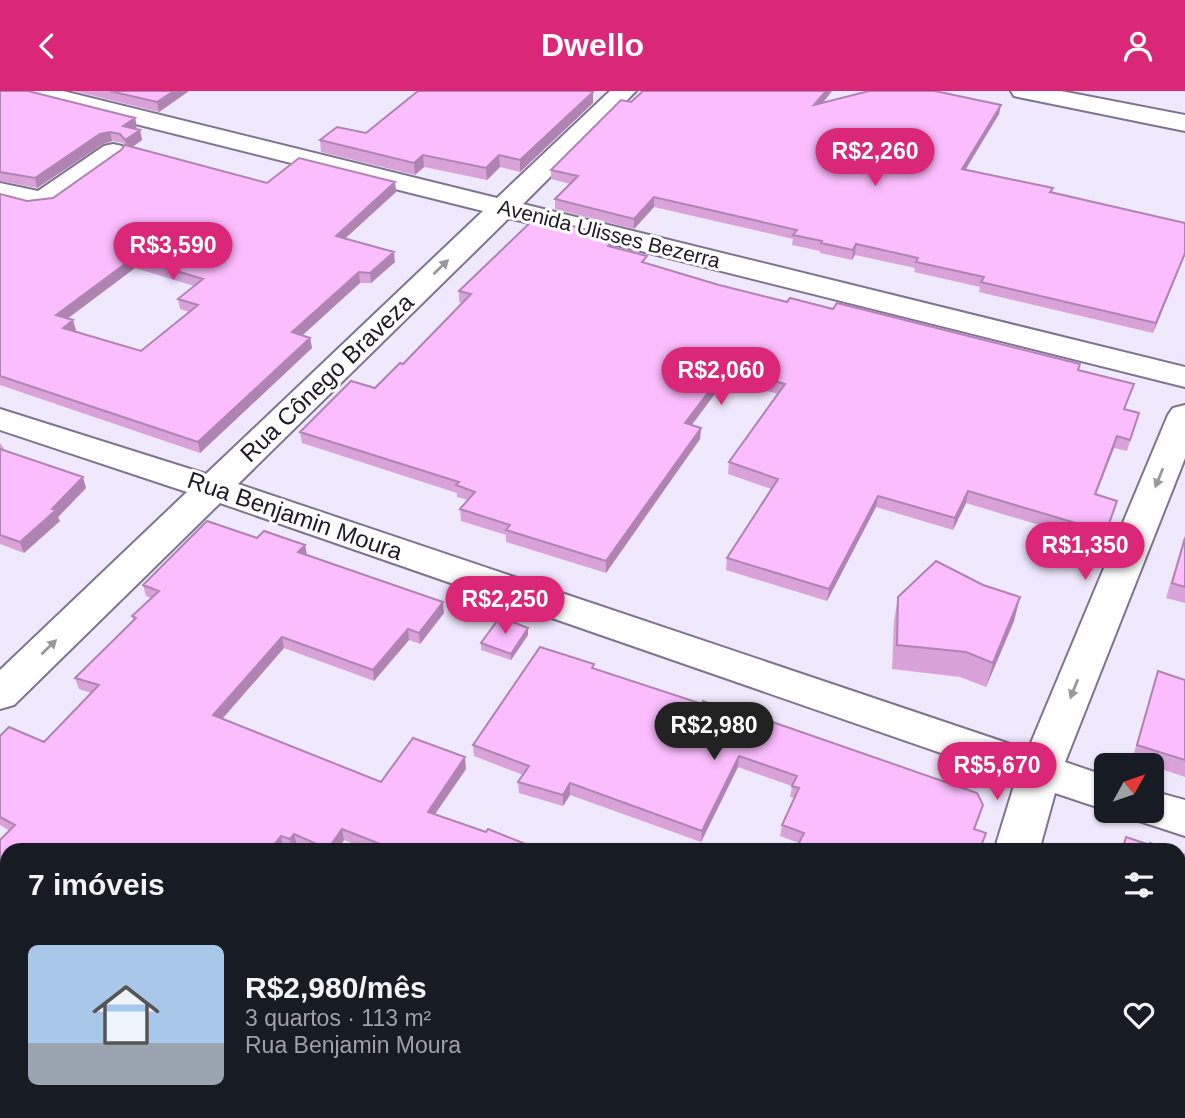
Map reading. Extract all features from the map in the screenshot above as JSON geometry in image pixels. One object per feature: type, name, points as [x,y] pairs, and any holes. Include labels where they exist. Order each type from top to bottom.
[{"type":"street","name":"Avenida Ulisses Bezerra","points":[[33,91],[1185,377]]},
{"type":"street","name":"Rua Cônego Braveza","points":[[0,694],[624,91]]},
{"type":"street","points":[[1023,91],[1185,123]]},
{"type":"street","points":[[1091,91],[1185,109]]},
{"type":"street","points":[[0,191],[31,200],[46,199],[113,152]]},
{"type":"street","points":[[1018,843],[1040,772],[1185,415]]},
{"type":"street","name":"Rua Benjamin Moura","points":[[0,419],[214,488],[1094,789]]},
{"type":"street","points":[[1164,812],[1185,818]]},
{"type":"building","points":[[0,91],[28,91],[135,118],[123,126],[140,130],[125,140],[120,134],[100,134],[35,178],[0,172]]},
{"type":"building","points":[[110,91],[174,91],[157,102]]},
{"type":"building","points":[[418,91],[593,92],[520,160],[499,155],[486,168],[423,155],[414,163],[320,140],[337,127],[366,133]]},
{"type":"building","points":[[643,91],[826,91],[814,105],[869,91],[935,91],[1001,105],[962,169],[1053,188],[1050,192],[1185,223],[1185,253],[1156,323],[981,282],[984,277],[916,262],[918,258],[856,244],[853,250],[821,243],[822,241],[793,235],[797,230],[654,197],[634,219],[555,199],[578,176],[551,170],[621,100],[631,102]]},
{"type":"building","points":[[125,145],[267,183],[299,158],[395,182],[336,236],[394,252],[370,273],[359,272],[292,332],[310,338],[198,442],[0,376],[0,194],[27,201],[53,198]],"holes":[[[133,258],[203,279],[178,299],[198,305],[141,351],[63,328],[73,320],[56,315]]]},
{"type":"building","points":[[536,217],[617,237],[608,246],[647,256],[642,262],[719,285],[787,302],[790,298],[833,309],[837,303],[1080,364],[1078,370],[1134,384],[1124,409],[1139,413],[1130,440],[1117,436],[1095,494],[1117,501],[1106,532],[968,491],[955,518],[878,496],[829,589],[727,558],[778,479],[729,462],[785,384],[727,368],[685,423],[701,428],[606,561],[506,530],[510,525],[460,509],[475,492],[456,485],[459,482],[300,432],[351,381],[375,388],[400,363],[403,364],[471,294],[459,291]]},
{"type":"building","points":[[0,449],[83,477],[52,509],[56,510],[20,542],[0,535]]},
{"type":"building","points":[[207,521],[257,538],[264,531],[305,545],[298,552],[443,602],[419,633],[408,629],[373,670],[282,637],[213,715],[381,782],[413,738],[465,757],[428,812],[486,832],[488,829],[523,843],[378,843],[342,829],[332,843],[314,843],[294,834],[290,839],[281,836],[275,843],[0,843],[15,825],[0,817],[0,736],[9,727],[44,742],[99,685],[75,678],[136,618],[132,616],[159,591],[143,585]]},
{"type":"building","points":[[1185,538],[1185,587],[1172,583]]},
{"type":"building","points":[[936,561],[983,585],[1020,597],[993,663],[966,652],[897,645],[898,597]]},
{"type":"building","points":[[500,617],[528,628],[511,654],[481,643]]},
{"type":"building","points":[[540,647],[594,664],[592,668],[702,704],[703,701],[759,722],[761,718],[977,793],[983,805],[974,829],[986,833],[982,843],[799,843],[804,833],[782,825],[799,788],[792,786],[797,776],[739,756],[702,831],[570,783],[563,795],[518,782],[529,766],[473,745]]},
{"type":"building","points":[[1158,671],[1185,680],[1185,760],[1137,745]]},
{"type":"building","points":[[1126,837],[1144,843],[1124,843]]}]
